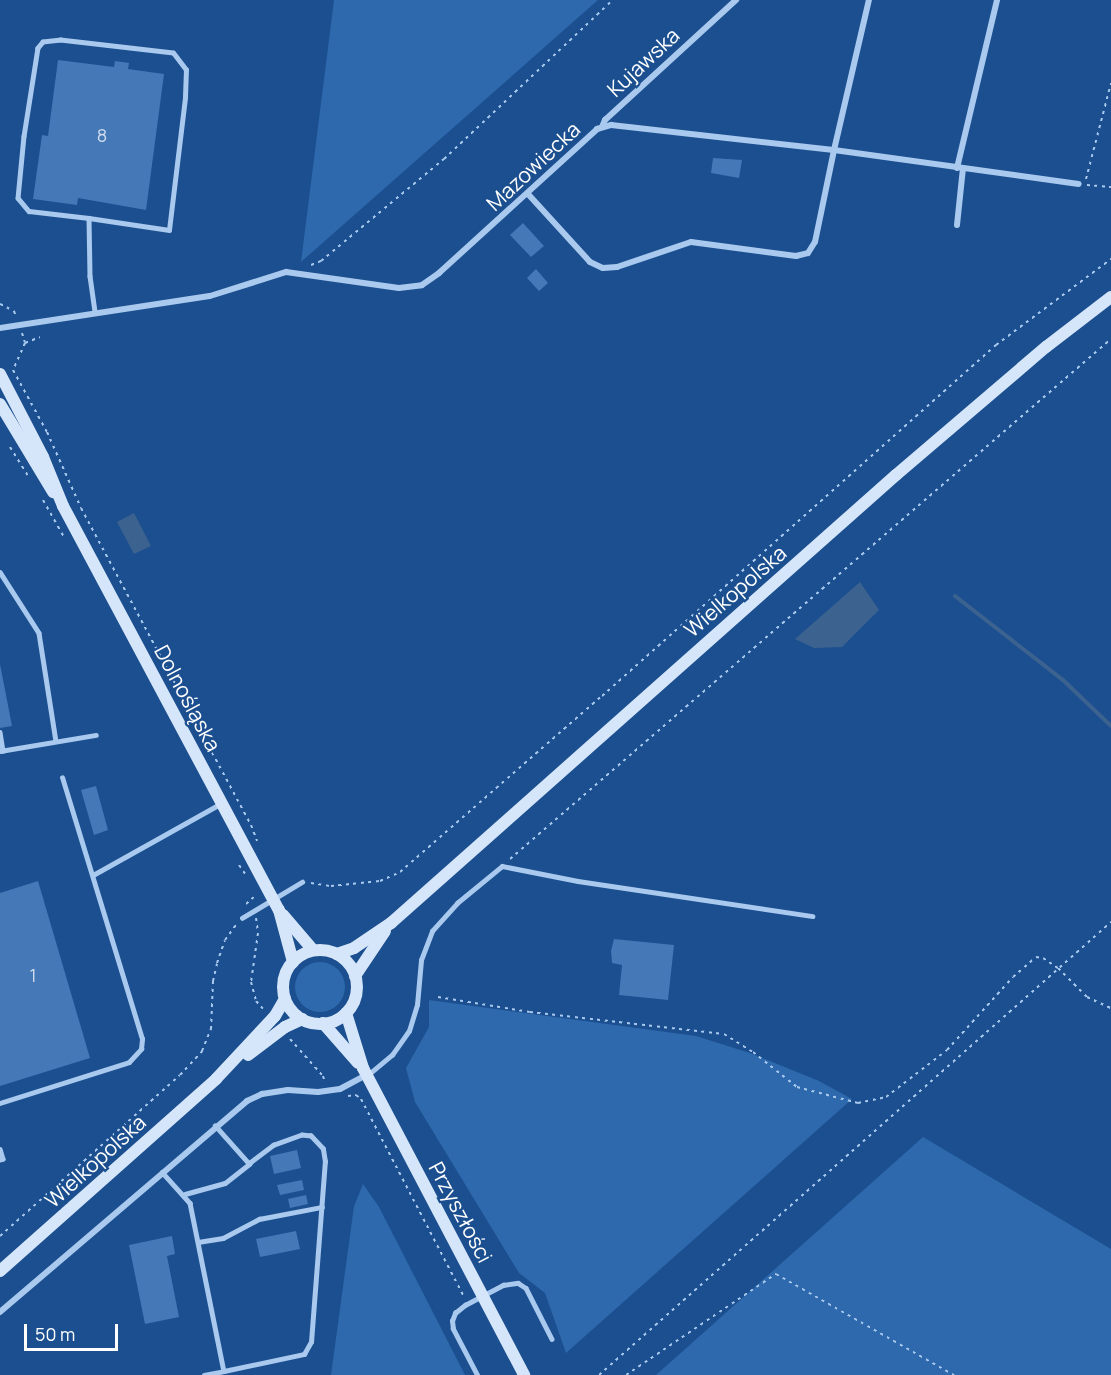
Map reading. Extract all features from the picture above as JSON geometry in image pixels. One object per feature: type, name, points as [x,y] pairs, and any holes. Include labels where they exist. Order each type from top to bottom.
[{"type":"main road","name":"Wielkopolska","points":[[338,954],[354,948],[391,923],[896,475],[1046,347],[1111,297]]},
{"type":"main road","name":"Dolnośląska","points":[[0,374],[43,457],[63,506],[279,910],[293,962]]},
{"type":"main road","name":"Dolnośląska","points":[[0,404],[41,476],[63,506]]},
{"type":"main road","name":"Dolnośląska","points":[[279,910],[313,950]]},
{"type":"main road","name":"Wielkopolska","points":[[355,976],[391,923]]},
{"type":"main road","points":[[313,950],[338,954],[347,962],[355,976],[356,994],[346,1013],[337,1020],[323,1023],[302,1019],[292,1012],[285,999],[283,981],[293,962],[313,950]]},
{"type":"main road","name":"Wielkopolska","points":[[216,1079],[272,1019],[285,999]]},
{"type":"main road","name":"Przyszłości","points":[[346,1013],[365,1072],[524,1375]]},
{"type":"main road","name":"Wielkopolska","points":[[0,1271],[216,1079],[282,1029],[302,1019]]},
{"type":"main road","name":"Przyszłości","points":[[323,1023],[365,1072]]},
{"type":"street","name":"Kujawska","points":[[602,126],[604,120],[736,0]]},
{"type":"street","points":[[528,194],[590,262],[603,268],[617,267],[691,242],[796,256],[808,253],[814,246],[869,0]]},
{"type":"street","points":[[957,225],[960,168],[997,0]]},
{"type":"street","name":"Mazowiecka","points":[[0,328],[210,296],[276,274],[294,272],[399,288],[422,285],[439,273],[602,126],[618,124],[834,150],[1082,185]]},
{"type":"street","points":[[0,1312],[247,1101],[262,1094],[288,1090],[326,1092],[340,1089],[365,1072]]},
{"type":"lane","points":[[61,40],[173,53],[186,70],[185,97],[169,230],[89,218],[29,211],[18,198],[24,136],[38,48],[43,42],[61,40]]},
{"type":"lane","points":[[89,218],[90,276],[95,312]]},
{"type":"lane","points":[[0,572],[39,633],[56,741]]},
{"type":"lane","points":[[0,732],[2,751],[96,735]]},
{"type":"lane","points":[[0,1102],[129,1062],[141,1049],[142,1039],[62,778]]},
{"type":"lane","points":[[93,875],[222,803]]},
{"type":"lane","points":[[365,1072],[392,1055],[409,1031],[417,1005],[421,960],[432,931],[457,903],[502,866],[578,881],[812,916]]},
{"type":"lane","points":[[242,918],[302,882]]},
{"type":"lane","points":[[215,1126],[249,1164]]},
{"type":"lane","points":[[185,1194],[234,1179],[274,1145],[288,1138],[311,1136],[323,1149],[322,1207],[311,1342],[308,1350],[298,1357],[204,1375]]},
{"type":"lane","points":[[0,1149],[3,1159],[0,1160]]},
{"type":"lane","points":[[162,1172],[185,1194],[190,1203],[224,1371]]},
{"type":"lane","points":[[198,1242],[223,1238],[259,1219],[322,1207]]},
{"type":"lane","points":[[477,1375],[453,1329],[455,1313],[465,1305],[511,1282],[526,1288],[552,1339]]},
{"type":"path","points":[[294,272],[321,261],[444,159],[613,0]]},
{"type":"path","points":[[1111,83],[1082,185],[1111,187]]},
{"type":"path","points":[[302,882],[331,885],[380,881],[400,872],[602,696],[996,345],[1111,259]]},
{"type":"path","points":[[25,343],[40,337]]},
{"type":"path","points":[[502,866],[1111,339]]},
{"type":"path","points":[[16,359],[13,370],[47,432],[81,508],[251,825],[257,845]]},
{"type":"path","points":[[9,444],[29,478]]},
{"type":"path","points":[[41,497],[67,542]]},
{"type":"path","points":[[236,857],[244,874],[252,879]]},
{"type":"path","points":[[257,888],[256,897],[246,904],[256,916],[258,933],[251,982],[252,992],[256,1001],[272,1019]]},
{"type":"path","points":[[0,1236],[180,1075],[202,1051],[211,1029],[213,981],[218,963],[225,940],[242,918]]},
{"type":"path","points":[[599,1375],[1111,922]]},
{"type":"path","points":[[438,998],[530,1012],[724,1034],[753,1052],[797,1087],[858,1103],[886,1097],[947,1050],[1013,977],[1036,957],[1058,968],[1087,997],[1111,1008]]},
{"type":"path","points":[[282,1029],[323,1076],[326,1099],[356,1095],[361,1099],[464,1294],[465,1305]]},
{"type":"path","points":[[626,1375],[776,1274],[954,1375]]},
{"type":"shaded area","points":[[334,0],[598,0],[301,262]]},
{"type":"shaded area","points":[[134,513],[151,546],[134,554],[117,522]]},
{"type":"shaded area","points":[[860,582],[879,610],[842,647],[814,648],[795,639]]},
{"type":"shaded area","points":[[320,962],[338,969],[345,987],[338,1005],[320,1012],[302,1005],[295,987],[302,969]]},
{"type":"shaded area","points":[[429,1000],[696,1036],[750,1053],[819,1081],[852,1099],[566,1353],[545,1293],[519,1273],[415,1102],[406,1068],[429,1027]]},
{"type":"shaded area","points":[[923,1137],[1111,1249],[1111,1375],[656,1375]]},
{"type":"shaded area","points":[[363,1184],[379,1207],[465,1375],[331,1375],[354,1206]]},
{"type":"building","points":[[58,60],[114,67],[115,61],[129,63],[128,69],[164,74],[146,210],[78,198],[77,205],[33,199],[42,135],[48,136]]},
{"type":"building","points":[[713,158],[742,160],[739,178],[711,173]]},
{"type":"building","points":[[523,223],[544,246],[531,257],[510,235]]},
{"type":"building","points":[[536,269],[548,283],[539,291],[527,278]]},
{"type":"building","points":[[0,664],[12,726],[0,728]]},
{"type":"building","points":[[96,786],[108,830],[94,835],[81,790]]},
{"type":"building","points":[[38,881],[90,1058],[0,1086],[0,893]]},
{"type":"building","points":[[614,939],[674,945],[668,1000],[619,995],[622,965],[612,963],[611,951]]},
{"type":"building","points":[[297,1150],[301,1168],[274,1174],[270,1156]]},
{"type":"building","points":[[302,1180],[304,1190],[280,1195],[277,1185]]},
{"type":"building","points":[[306,1195],[308,1204],[290,1208],[288,1199]]},
{"type":"building","points":[[296,1231],[300,1249],[260,1257],[256,1239]]},
{"type":"building","points":[[172,1236],[175,1254],[167,1256],[179,1317],[145,1324],[129,1245]]},
{"type":"waterway","points":[[955,596],[1063,680],[1111,726]]}]
